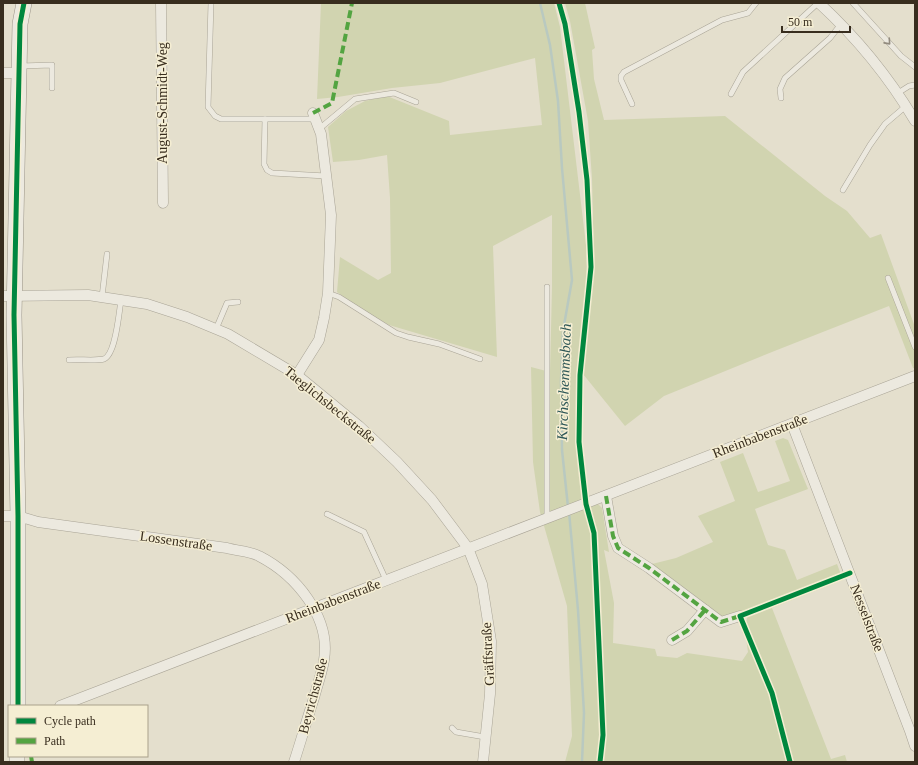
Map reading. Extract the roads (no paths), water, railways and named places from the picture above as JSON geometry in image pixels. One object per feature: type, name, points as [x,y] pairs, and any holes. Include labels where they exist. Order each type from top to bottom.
[{"type":"main road","points":[[17,3],[20,24],[20,69],[9,296],[14,352],[10,516],[18,705]]},
{"type":"main road","points":[[20,24],[24,3]]},
{"type":"street","name":"August-Schmidt-Weg","points":[[161,3],[163,203]]},
{"type":"street","points":[[818,3],[841,24],[870,55],[898,93],[915,121]]},
{"type":"street","points":[[3,73],[20,69]]},
{"type":"street","points":[[297,375],[319,340],[328,293],[331,215],[316,120]]},
{"type":"street","name":"Taeglichsbeckstraße","points":[[9,296],[88,295],[147,304],[187,317],[228,334],[297,375],[359,426],[397,462],[432,500],[468,548]]},
{"type":"street","name":"Rheinbabenstraße","points":[[63,705],[915,376]]},
{"type":"street","name":"Nesselstraße","points":[[792,424],[915,746]]},
{"type":"street","points":[[606,496],[613,536],[618,548],[649,568],[721,622],[740,616]]},
{"type":"street","name":"Lossenstraße","points":[[10,516],[38,522],[227,548],[258,555],[283,571],[302,590],[313,608]]},
{"type":"street","name":"Gräffstraße","points":[[468,548],[482,584],[490,641],[490,694],[483,762]]},
{"type":"street","name":"Beyrichstraße","points":[[294,762],[324,660],[325,640],[320,620],[313,608]]},
{"type":"street","points":[[672,640],[687,631],[705,610]]},
{"type":"lane","points":[[211,3],[208,108],[215,116],[221,119],[316,120],[359,98],[394,93],[416,102]]},
{"type":"lane","points":[[632,104],[621,80],[621,76],[624,72],[722,20],[748,13],[756,3]]},
{"type":"lane","points":[[731,94],[743,72],[818,3]]},
{"type":"lane","points":[[853,3],[901,56],[915,67]]},
{"type":"lane","points":[[781,98],[781,84],[785,78],[830,38],[841,24]]},
{"type":"lane","points":[[20,69],[52,64],[52,88]]},
{"type":"lane","points":[[898,93],[909,86],[915,85]]},
{"type":"lane","points":[[843,190],[885,124],[906,106]]},
{"type":"lane","points":[[265,119],[264,164],[269,172],[326,176]]},
{"type":"lane","points":[[102,297],[107,254]]},
{"type":"lane","points":[[888,278],[915,347]]},
{"type":"lane","points":[[547,287],[551,517]]},
{"type":"lane","points":[[328,293],[339,297],[396,333],[439,344],[480,359]]},
{"type":"lane","points":[[69,360],[103,359],[108,356],[112,348],[121,300]]},
{"type":"lane","points":[[216,329],[227,303],[238,302]]},
{"type":"lane","points":[[327,514],[364,532],[386,580]]},
{"type":"lane","points":[[452,728],[456,732],[485,737]]},
{"type":"waterway","name":"Kirchschemmsbach","points":[[540,3],[550,45],[558,101],[562,168],[572,280],[563,331],[561,381],[562,450],[568,507]]},
{"type":"waterway","name":"Kirchschemmsbach","points":[[569,512],[578,610],[584,713],[582,762]]}]
